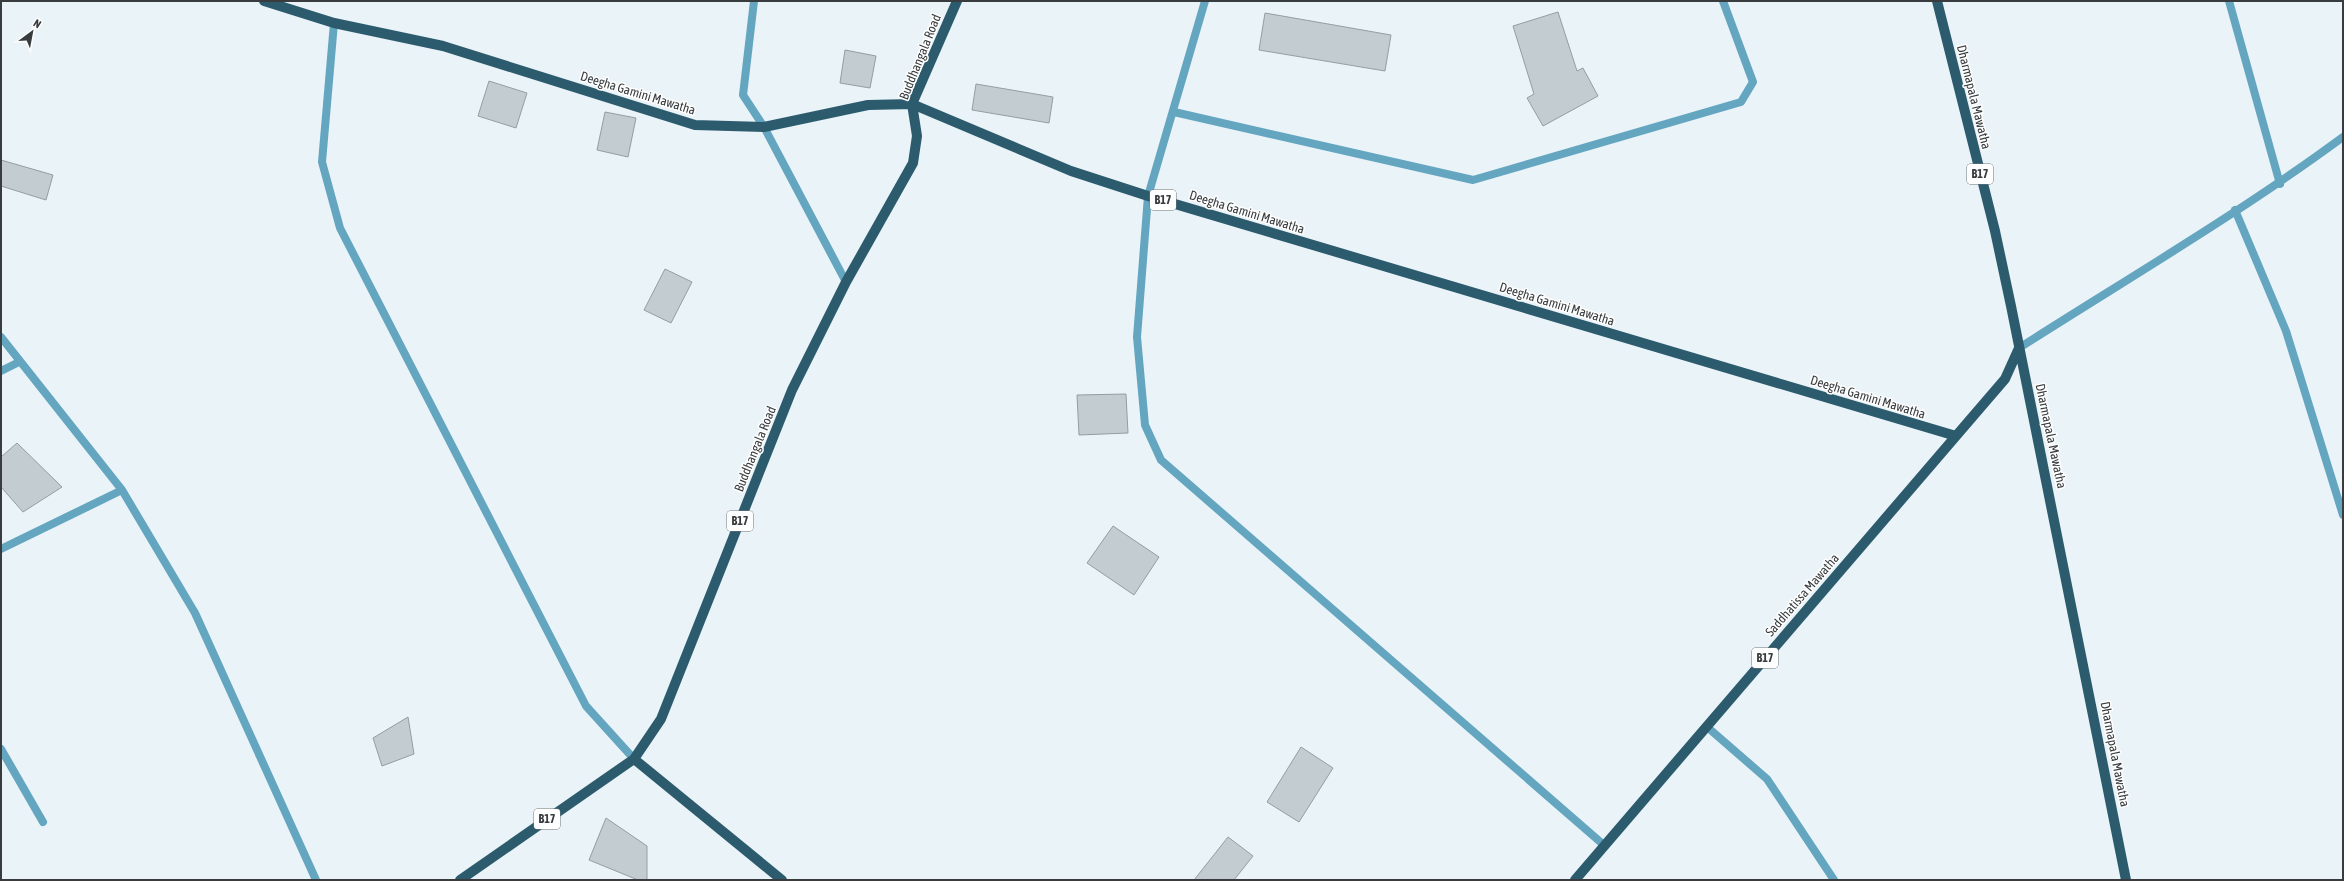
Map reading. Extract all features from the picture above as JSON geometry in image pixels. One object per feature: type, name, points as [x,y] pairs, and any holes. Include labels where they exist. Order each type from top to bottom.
[{"type":"main road","name":"Deegha Gamini Mawatha","points":[[264,1],[334,23],[443,46],[695,125],[764,127],[868,105],[912,104],[1071,171],[1148,196],[1956,436]]},
{"type":"main road","name":"Buddhangala Road","points":[[460,880],[634,759],[661,719],[792,390],[846,282],[913,163],[917,136],[912,104],[957,1]]},
{"type":"main road","name":"Dharmapala Mawatha","points":[[1937,1],[1995,231],[2052,504],[2126,880]]},
{"type":"main road","name":"B17","points":[[1956,436],[2005,380],[2019,348]]},
{"type":"main road","name":"Saddhatissa Mawatha","points":[[1575,880],[1956,436]]},
{"type":"main road","points":[[634,759],[782,880]]},
{"type":"street","points":[[754,1],[743,95],[764,127],[846,282]]},
{"type":"street","points":[[1204,1],[1174,112],[1148,196],[1137,337],[1145,425],[1161,460],[1605,846]]},
{"type":"street","points":[[1174,112],[1472,180],[1741,102],[1753,82],[1723,1]]},
{"type":"street","points":[[2229,1],[2280,184]]},
{"type":"street","points":[[334,23],[322,162],[340,228],[586,706],[634,759]]},
{"type":"street","points":[[2019,348],[2235,210],[2280,184],[2343,137]]},
{"type":"street","points":[[2235,210],[2286,331],[2343,515]]},
{"type":"street","points":[[1,337],[19,362],[122,490],[195,613],[316,880]]},
{"type":"street","points":[[1,371],[19,362]]},
{"type":"street","points":[[1,549],[122,490]]},
{"type":"street","points":[[1706,726],[1767,779],[1834,880]]},
{"type":"street","points":[[1,749],[3,758],[42,822]]},
{"type":"building","points":[[1558,12],[1577,71],[1583,68],[1598,96],[1543,126],[1527,98],[1534,94],[1513,26]]},
{"type":"building","points":[[1265,13],[1391,35],[1385,71],[1259,50]]},
{"type":"building","points":[[845,50],[876,56],[870,88],[840,83]]},
{"type":"building","points":[[489,81],[527,93],[516,128],[478,116]]},
{"type":"building","points":[[976,84],[1053,97],[1049,123],[972,110]]},
{"type":"building","points":[[605,112],[636,118],[628,157],[597,150]]},
{"type":"building","points":[[1,160],[53,175],[46,200],[1,186]]},
{"type":"building","points":[[665,269],[692,282],[671,323],[644,310]]},
{"type":"building","points":[[1126,394],[1128,433],[1079,435],[1077,395]]},
{"type":"building","points":[[17,443],[62,487],[23,512],[1,487],[1,457]]},
{"type":"building","points":[[1113,526],[1159,557],[1134,595],[1087,563]]},
{"type":"building","points":[[408,717],[414,754],[382,766],[373,738]]},
{"type":"building","points":[[1301,747],[1333,768],[1299,822],[1267,802]]},
{"type":"building","points":[[606,818],[647,846],[647,880],[638,880],[589,860]]},
{"type":"building","points":[[1228,837],[1253,856],[1234,880],[1194,880]]}]
